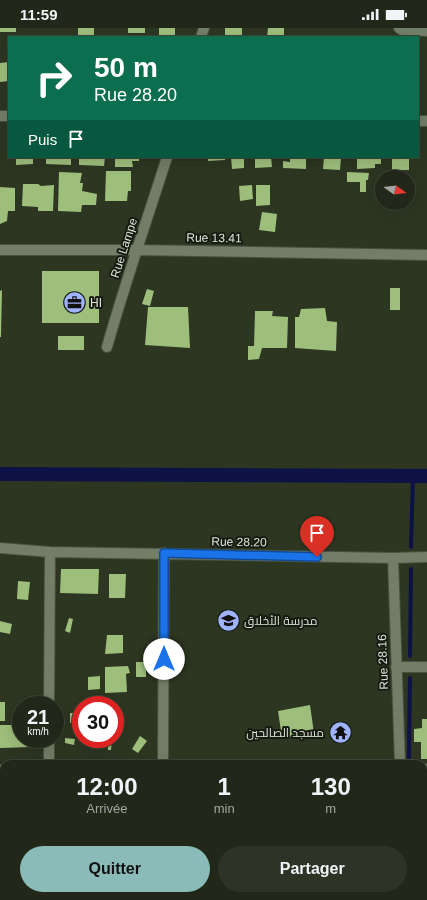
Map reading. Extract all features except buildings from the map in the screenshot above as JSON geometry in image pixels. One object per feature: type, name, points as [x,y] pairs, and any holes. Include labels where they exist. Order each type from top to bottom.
[{"type":"street","points":[[401,31],[427,31]]},
{"type":"street","name":"Rue Lampe","points":[[107,347],[167,158]]},
{"type":"street","name":"Rue 13.41","points":[[0,250],[137,250],[427,255]]},
{"type":"street","name":"Rue 28.20","points":[[0,548],[50,552],[393,558],[427,557]]},
{"type":"street","points":[[49,696],[50,552]]},
{"type":"street","points":[[163,760],[164,553]]},
{"type":"street","name":"Rue 28.16","points":[[393,558],[400,760]]},
{"type":"street","points":[[396,667],[427,667]]},
{"type":"street","points":[[49,748],[49,760]]},
{"type":"waterway","points":[[0,474],[427,476]]},
{"type":"waterway","points":[[411,547],[413,476]]},
{"type":"waterway","points":[[410,656],[411,569]]},
{"type":"waterway","points":[[409,757],[410,678]]},
{"type":"place","name":"HI","points":[[74,303]]},
{"type":"place","name":"مدرسة الأخلاق","points":[[229,621]]},
{"type":"place","name":"مسجد الصالحين","points":[[340,733]]},
{"type":"route","points":[[164,659],[164,553],[317,557]]}]
